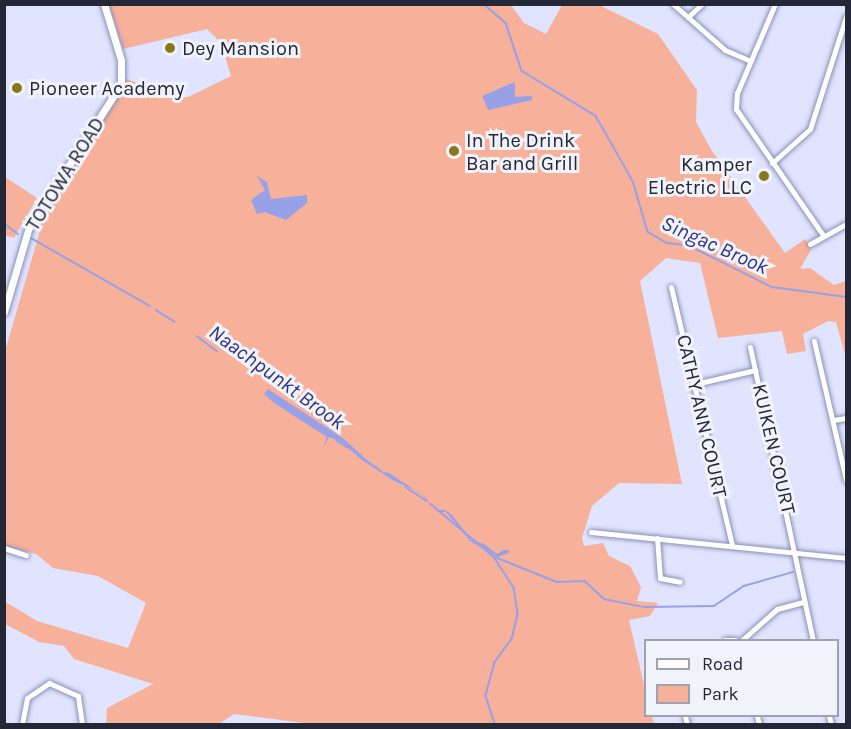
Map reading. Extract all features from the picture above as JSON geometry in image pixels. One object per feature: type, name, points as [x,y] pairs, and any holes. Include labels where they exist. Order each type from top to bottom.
[{"type":"main road","name":"TOTOWA ROAD","points":[[4,312],[29,227],[121,84],[121,60],[104,4]]},
{"type":"street","points":[[673,4],[725,50],[751,61]]},
{"type":"street","points":[[688,18],[702,4]]},
{"type":"street","points":[[775,4],[751,61],[736,109],[823,235]]},
{"type":"street","points":[[772,163],[810,129],[846,17]]},
{"type":"street","points":[[810,244],[846,224]]},
{"type":"street","name":"CATHY ANN COURT","points":[[671,287],[732,546]]},
{"type":"street","points":[[814,341],[846,480]]},
{"type":"street","name":"KUIKEN COURT","points":[[750,347],[796,552],[813,639]]},
{"type":"street","points":[[694,384],[755,370]]},
{"type":"street","points":[[833,420],[846,417]]},
{"type":"street","points":[[591,532],[846,558]]},
{"type":"street","points":[[657,538],[659,575],[680,582]]},
{"type":"street","points":[[4,548],[26,555]]},
{"type":"street","points":[[743,639],[777,609],[804,602]]},
{"type":"street","points":[[22,724],[27,698],[49,683],[78,696],[82,724]]},
{"type":"green space","points":[[109,5],[511,5],[524,23],[546,34],[562,5],[601,6],[658,34],[697,90],[696,122],[712,151],[785,253],[805,239],[812,248],[800,269],[810,268],[834,285],[846,281],[846,358],[836,322],[828,321],[803,334],[806,351],[787,354],[782,331],[718,338],[700,263],[666,258],[640,281],[682,484],[619,483],[592,506],[582,538],[584,546],[603,543],[609,556],[630,566],[641,587],[637,601],[658,603],[650,616],[629,620],[644,685],[644,717],[652,717],[654,724],[312,724],[234,714],[219,724],[106,724],[107,708],[153,684],[74,659],[64,646],[39,642],[5,624],[4,601],[37,621],[128,648],[146,603],[98,576],[53,568],[36,554],[5,546],[5,351],[39,234],[36,223],[127,79],[172,97],[188,97],[231,76],[221,43],[207,29],[123,49]]},
{"type":"green space","points":[[5,177],[37,198],[14,238],[5,235]]},
{"type":"water","points":[[515,82],[515,97],[532,96],[532,100],[488,110],[482,96]]},
{"type":"water","points":[[257,176],[267,182],[271,199],[307,195],[307,203],[286,220],[265,212],[257,214],[251,200],[265,190]]},
{"type":"water","points":[[268,389],[344,439],[379,471],[389,473],[416,491],[394,481],[362,460],[340,441],[329,437],[323,448],[327,437],[274,403],[264,394]]},
{"type":"water","points":[[436,510],[444,510],[451,514],[472,540],[484,544],[497,554],[504,550],[510,552],[498,557],[470,541],[446,512]]},
{"type":"waterway","name":"Singac Brook","points":[[484,4],[506,23],[522,71],[596,116],[633,181],[648,232],[667,243],[690,246],[772,287],[846,297]]},
{"type":"waterway","name":"Naachpunkt Brook","points":[[4,223],[18,234]]},
{"type":"waterway","name":"Naachpunkt Brook","points":[[31,238],[150,306]]},
{"type":"waterway","name":"Naachpunkt Brook","points":[[156,310],[175,322]]},
{"type":"waterway","name":"Naachpunkt Brook","points":[[197,336],[217,351]]},
{"type":"waterway","name":"Naachpunkt Brook","points":[[336,440],[347,447]]},
{"type":"waterway","name":"Naachpunkt Brook","points":[[361,457],[382,471]]},
{"type":"waterway","name":"Naachpunkt Brook","points":[[406,487],[427,501]]},
{"type":"waterway","name":"Naachpunkt Brook","points":[[431,504],[494,557],[514,588],[518,614],[512,639],[495,662],[486,696],[495,724]]},
{"type":"waterway","name":"Naachpunkt Brook","points":[[495,557],[557,582],[585,581],[604,599],[644,607],[714,606],[744,586],[793,572]]},
{"type":"place","name":"Dey Mansion","points":[[170,48]]},
{"type":"place","name":"Pioneer Academy","points":[[17,88]]},
{"type":"place","name":"In The Drink Bar and Grill","points":[[454,151]]},
{"type":"place","name":"Kamper Electric LLC","points":[[764,176]]}]
